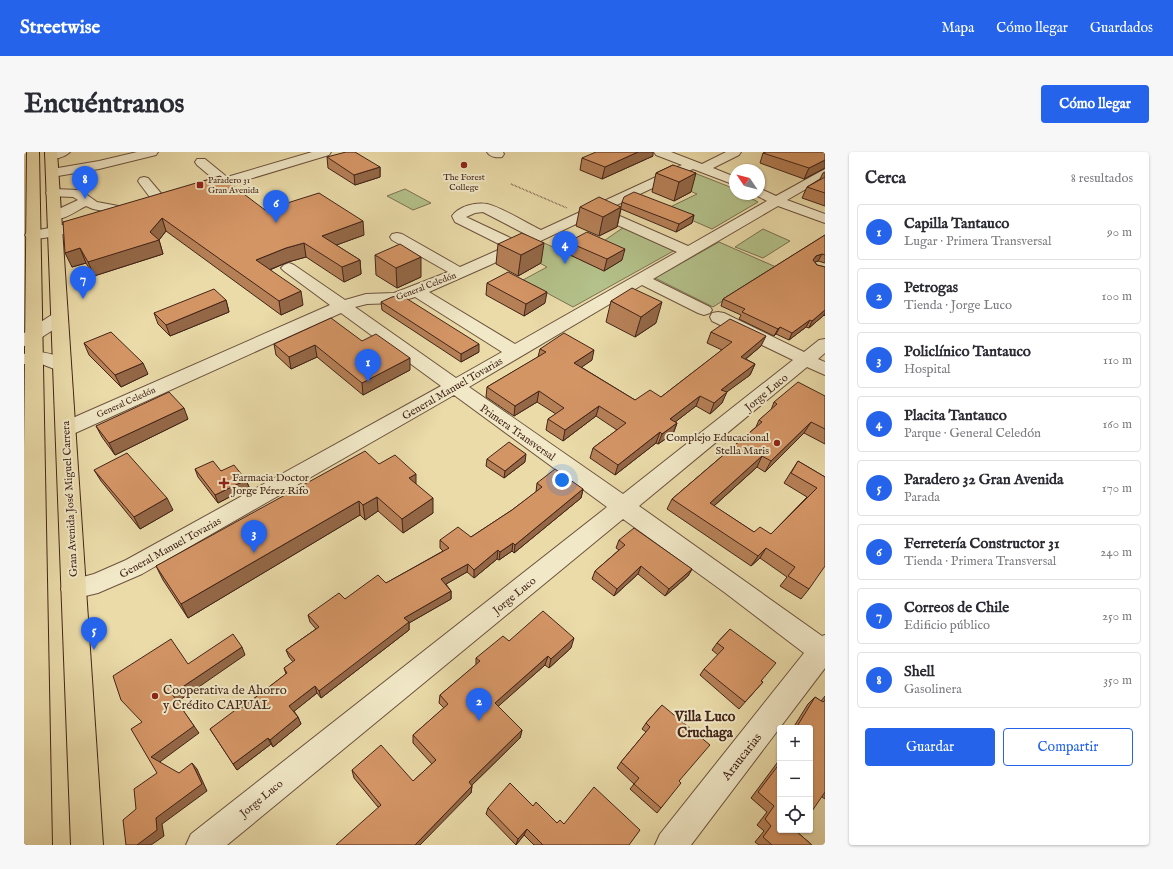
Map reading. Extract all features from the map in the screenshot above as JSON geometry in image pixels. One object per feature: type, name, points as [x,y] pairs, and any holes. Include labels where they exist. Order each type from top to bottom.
[{"type":"main road","points":[[33,152],[29,176],[30,228],[28,338],[30,790],[36,845]]},
{"type":"main road","name":"Gran Avenida José Miguel Carrera","points":[[51,154],[73,589],[88,845]]},
{"type":"street","points":[[51,154],[64,152]]},
{"type":"street","points":[[52,173],[99,165],[152,152]]},
{"type":"street","points":[[189,192],[325,152]]},
{"type":"street","points":[[660,152],[729,179]]},
{"type":"street","name":"General Celedón","points":[[66,429],[342,306],[366,299],[387,300],[417,291],[460,273],[589,213],[698,166],[735,152]]},
{"type":"street","points":[[273,156],[285,164]]},
{"type":"street","points":[[201,162],[225,182]]},
{"type":"street","name":"General Manuel Tovarias","points":[[73,589],[98,583],[128,570],[455,387],[825,173]]},
{"type":"street","points":[[144,181],[160,201]]},
{"type":"street","points":[[53,192],[75,193],[90,203],[124,211]]},
{"type":"street","points":[[765,195],[825,219]]},
{"type":"street","points":[[30,228],[56,231],[175,196]]},
{"type":"street","points":[[55,216],[90,203]]},
{"type":"street","points":[[89,221],[90,203]]},
{"type":"street","points":[[517,247],[460,219],[459,216],[477,208],[486,208],[541,236]]},
{"type":"street","points":[[589,213],[689,252]]},
{"type":"street","points":[[397,237],[460,273]]},
{"type":"street","name":"Primera Transversal","points":[[289,268],[624,506],[824,651]]},
{"type":"street","points":[[642,279],[815,365]]},
{"type":"street","points":[[417,291],[515,352]]},
{"type":"street","points":[[28,338],[59,318]]},
{"type":"street","name":"Jorge Luco","points":[[202,845],[624,506],[815,365],[825,344]]},
{"type":"street","points":[[29,363],[49,359],[62,366]]},
{"type":"street","name":"Araucarias","points":[[671,845],[824,651]]},
{"type":"path","points":[[511,184],[589,213]]},
{"type":"green space","points":[[692,172],[729,187],[729,200],[754,200],[758,202],[712,229],[666,209],[697,194],[669,182]]},
{"type":"green space","points":[[405,189],[431,203],[413,210],[387,196]]},
{"type":"green space","points":[[624,227],[677,249],[573,307],[523,280],[547,267],[519,252],[540,241],[604,271],[595,247]]},
{"type":"green space","points":[[763,229],[790,241],[763,258],[735,247]]},
{"type":"green space","points":[[719,242],[776,267],[713,307],[655,278]]},
{"type":"building","points":[[346,152],[355,152],[380,167],[354,175],[327,157]]},
{"type":"building","points":[[596,152],[638,152],[605,167],[582,158]]},
{"type":"building","points":[[825,152],[825,160],[809,168],[763,153]]},
{"type":"building","points":[[673,165],[696,173],[679,182],[656,173]]},
{"type":"building","points":[[220,176],[265,210],[319,193],[363,221],[322,236],[360,260],[342,267],[304,243],[286,248],[256,260],[301,291],[279,301],[162,218],[150,232],[159,240],[88,262],[80,248],[65,253],[63,222]]},
{"type":"building","points":[[825,177],[825,193],[807,187]]},
{"type":"building","points":[[634,192],[694,215],[679,224],[622,202],[624,197]]},
{"type":"building","points":[[599,197],[621,207],[603,217],[580,207]]},
{"type":"building","points":[[587,232],[625,249],[607,259],[568,242]]},
{"type":"building","points":[[522,233],[544,243],[521,255],[498,244]]},
{"type":"building","points":[[825,235],[825,255],[822,254],[816,256],[813,260],[817,265],[825,267],[825,310],[812,321],[810,320],[792,333],[780,327],[778,329],[742,312],[745,309],[723,299]]},
{"type":"building","points":[[400,244],[421,257],[396,268],[375,255]]},
{"type":"building","points":[[508,272],[547,292],[526,304],[487,283]]},
{"type":"building","points":[[632,288],[662,302],[641,317],[611,301]]},
{"type":"building","points":[[214,289],[226,300],[166,325],[154,313]]},
{"type":"building","points":[[401,295],[479,344],[461,354],[381,302]]},
{"type":"building","points":[[331,318],[362,341],[376,334],[410,358],[362,383],[315,345],[289,357],[274,344]]},
{"type":"building","points":[[730,319],[766,336],[741,357],[755,364],[721,390],[727,392],[714,403],[700,396],[670,419],[677,423],[662,434],[660,432],[618,465],[593,448],[626,423],[599,406],[565,430],[548,419],[564,408],[539,391],[515,406],[487,387],[546,352],[540,349],[564,333],[594,350],[574,363],[635,400],[650,390],[661,397],[732,342],[711,332]]},
{"type":"building","points":[[111,332],[143,363],[115,375],[84,343]]},
{"type":"building","points":[[798,382],[825,396],[825,429],[811,422],[771,461],[762,456],[710,503],[754,532],[760,527],[771,534],[817,488],[791,473],[798,461],[825,477],[825,566],[809,589],[788,576],[795,567],[766,548],[758,556],[672,499],[762,422],[759,420],[777,404],[774,402]]},
{"type":"building","points":[[169,392],[184,408],[109,443],[96,426]]},
{"type":"building","points":[[509,442],[526,454],[505,471],[487,459]]},
{"type":"building","points":[[365,451],[379,464],[395,455],[416,474],[409,478],[433,498],[402,519],[377,497],[363,505],[359,501],[181,604],[156,566]]},
{"type":"building","points":[[127,453],[167,498],[134,517],[94,470]]},
{"type":"building","name":"Farmacia Doctor Jorge Pérez Rifo","points":[[213,461],[221,471],[234,465],[246,480],[215,495],[195,469]]},
{"type":"building","points":[[555,469],[583,489],[515,545],[513,543],[500,552],[498,550],[474,570],[468,564],[441,579],[451,591],[404,618],[409,622],[319,691],[315,686],[289,706],[298,717],[270,740],[268,738],[233,764],[210,729],[238,708],[239,710],[287,673],[284,668],[295,660],[286,650],[319,627],[308,615],[339,593],[345,599],[378,575],[386,583],[449,548],[440,540],[458,527],[471,537],[512,510],[542,487],[537,483]]},
{"type":"building","points":[[634,528],[692,569],[669,589],[641,566],[617,589],[595,571],[625,545],[619,540]]},
{"type":"building","points":[[543,611],[574,638],[551,659],[548,656],[495,703],[522,730],[469,782],[472,786],[415,845],[336,845],[381,805],[352,770],[381,745],[413,781],[436,760],[413,735],[448,704],[440,695],[480,661],[476,658],[503,636],[509,641]]},
{"type":"building","points":[[730,629],[776,663],[761,681],[763,682],[745,702],[704,669],[724,648],[717,643]]},
{"type":"building","points":[[233,634],[242,647],[172,694],[194,726],[151,757],[179,773],[192,763],[202,784],[156,818],[157,830],[137,845],[126,845],[123,820],[136,809],[134,789],[157,773],[131,729],[142,722],[121,700],[113,676],[171,639],[188,664]]},
{"type":"building","points":[[815,697],[823,702],[825,700],[825,792],[813,810],[813,725],[798,725]]},
{"type":"building","points":[[662,705],[710,745],[679,781],[681,783],[661,808],[634,784],[639,778],[621,762],[650,727],[646,723]]},
{"type":"building","points":[[777,767],[777,833],[798,833],[812,845],[772,845],[763,837],[771,826],[765,819],[774,806],[758,792]]},
{"type":"building","points":[[510,783],[533,806],[536,802],[557,823],[560,820],[564,824],[594,787],[640,830],[629,845],[543,845],[527,829],[518,839],[488,808]]},
{"type":"place","name":"The Forest College","points":[[464,165]]},
{"type":"place","name":"Paradero 31 Gran Avenida","points":[[200,185]]},
{"type":"place","name":"Shell","points":[[85,199]]},
{"type":"place","name":"Ferretería Constructor 31","points":[[276,223]]},
{"type":"place","name":"Placita Tantauco","points":[[565,264]]},
{"type":"place","name":"Correos de Chile","points":[[83,299]]},
{"type":"place","name":"Capilla Tantauco","points":[[368,382]]},
{"type":"place","name":"Complejo Educacional Stella Maris","points":[[777,443]]},
{"type":"place","name":"Farmacia Doctor Jorge Pérez Rifo","points":[[224,483]]},
{"type":"place","name":"Policlínico Tantauco","points":[[254,553]]},
{"type":"place","name":"Paradero 32 Gran Avenida","points":[[94,650]]},
{"type":"place","name":"Cooperativa de Ahorro y Crédito CAPUAL","points":[[155,696]]},
{"type":"place","name":"Petrogas","points":[[479,721]]},
{"type":"district","name":"Villa Luco Cruchaga","points":[[705,724]]}]
